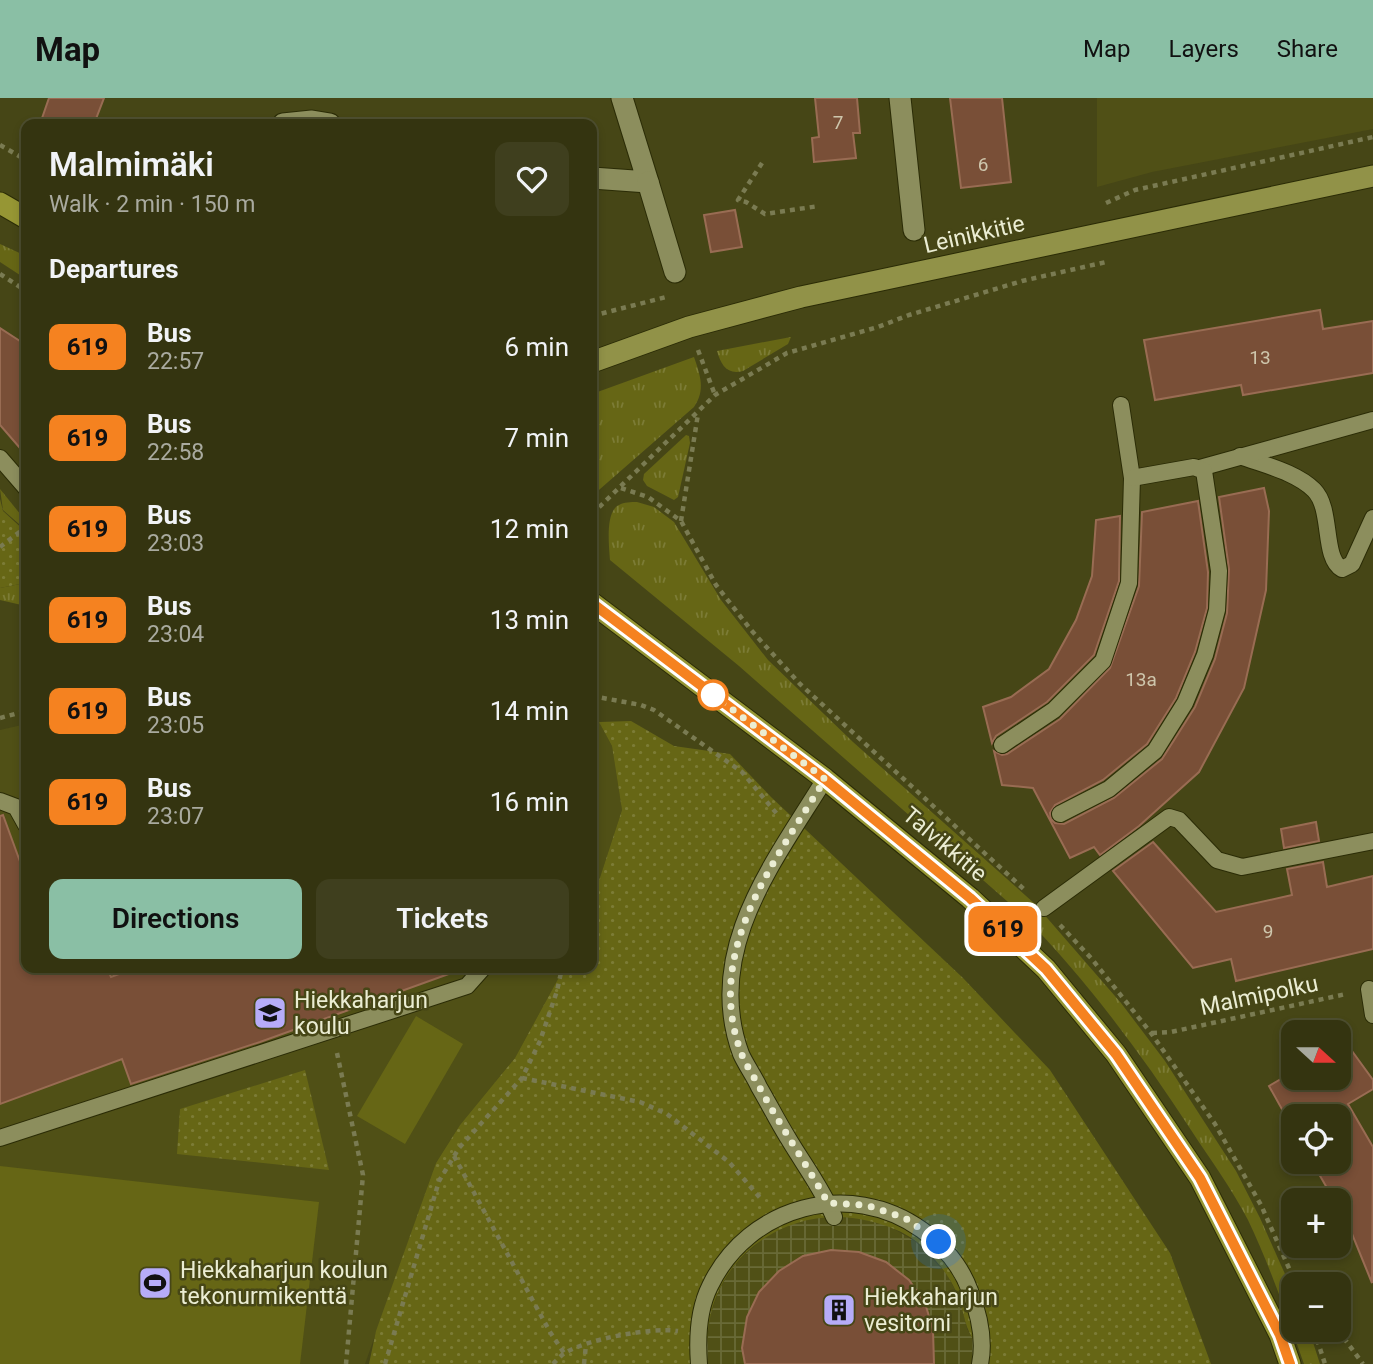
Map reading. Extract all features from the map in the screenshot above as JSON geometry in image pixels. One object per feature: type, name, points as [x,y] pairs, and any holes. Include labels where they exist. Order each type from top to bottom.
[{"type":"main road","name":"Leinikkitie","points":[[597,360],[689,327],[801,297],[1373,176]]},
{"type":"main road","points":[[0,203],[21,215]]},
{"type":"main road","name":"Talvikkitie","points":[[597,607],[825,779],[970,898],[1046,969],[1081,1009],[1136,1082],[1200,1178],[1280,1335],[1288,1364]]},
{"type":"street","points":[[622,98],[675,272]]},
{"type":"street","points":[[900,98],[915,230]]},
{"type":"street","points":[[597,178],[648,183]]},
{"type":"lane","points":[[1002,744],[1054,710],[1103,661],[1129,583],[1132,478],[1121,405]]},
{"type":"lane","points":[[1132,478],[1200,468],[1373,419]]},
{"type":"lane","points":[[1240,456],[1302,481],[1314,490],[1323,501],[1334,560],[1342,569],[1352,564],[1373,518]]},
{"type":"lane","points":[[0,458],[21,482]]},
{"type":"lane","points":[[1060,814],[1109,789],[1155,751],[1185,703],[1205,655],[1217,610],[1219,571],[1206,478],[1200,468]]},
{"type":"lane","points":[[825,779],[757,890],[741,927],[731,975],[732,1015],[742,1055],[831,1210]]},
{"type":"lane","points":[[0,801],[16,807],[21,816]]},
{"type":"lane","points":[[1044,908],[1169,817],[1180,820],[1217,860],[1242,867],[1373,841]]},
{"type":"lane","points":[[0,1138],[467,986],[479,973]]},
{"type":"lane","points":[[1369,989],[1373,1015]]},
{"type":"lane","points":[[699,1364],[697,1335],[709,1287],[737,1245],[777,1217],[866,1205],[905,1218],[939,1242],[964,1275],[979,1314],[982,1356],[980,1364]]},
{"type":"path","points":[[1104,205],[1135,190],[1373,137]]},
{"type":"path","points":[[0,145],[21,157]]},
{"type":"path","points":[[762,163],[738,200],[765,214],[819,206]]},
{"type":"path","points":[[0,274],[21,288]]},
{"type":"path","points":[[597,510],[715,395],[787,353],[1022,281]]},
{"type":"path","points":[[597,315],[668,296]]},
{"type":"path","points":[[681,521],[698,414]]},
{"type":"path","points":[[621,488],[648,498],[681,521],[716,585],[751,630],[800,684],[1044,908],[1091,958],[1151,1033],[1222,1136],[1261,1205],[1291,1272]]},
{"type":"path","points":[[0,547],[21,531]]},
{"type":"path","points":[[597,697],[654,710],[742,772],[780,817],[794,829]]},
{"type":"path","points":[[0,718],[21,712]]},
{"type":"path","points":[[385,1364],[439,1181],[454,1156],[522,1078],[540,1041],[561,973]]},
{"type":"path","name":"Malmipolku","points":[[1151,1033],[1171,1032],[1369,989]]},
{"type":"path","points":[[332,1029],[363,1175],[346,1364]]},
{"type":"path","points":[[522,1078],[640,1102],[667,1115],[729,1162],[777,1217]]},
{"type":"path","points":[[454,1156],[564,1353]]},
{"type":"path","points":[[553,1364],[564,1353],[603,1339],[672,1331],[697,1335]]},
{"type":"path","points":[[1318,1342],[1325,1364]]},
{"type":"path","points":[[1347,1342],[1363,1364]]},
{"type":"path","points":[[584,1364],[586,1345]]},
{"type":"shaded area","points":[[1097,98],[1373,98],[1373,129],[1152,172],[1097,187]]},
{"type":"shaded area","points":[[597,721],[612,746],[622,810],[597,887]]},
{"type":"shaded area","name":"Hiekkaharjun koulu","points":[[21,725],[21,973],[561,973],[515,1058],[460,1125],[436,1163],[365,1364],[0,1364],[0,730]]},
{"type":"shaded area","points":[[850,1216],[887,1225],[916,1242],[946,1273],[960,1299],[967,1329],[988,1364],[708,1364],[706,1356],[710,1316],[719,1290],[742,1257],[765,1237],[786,1226],[811,1218]]},
{"type":"green space","points":[[0,244],[21,254],[21,276],[0,262]]},
{"type":"green space","points":[[791,337],[788,344],[743,371],[733,372],[726,368],[717,351]]},
{"type":"green space","points":[[694,357],[700,376],[700,395],[694,407],[597,492],[597,392]]},
{"type":"green space","points":[[686,435],[689,436],[690,443],[678,497],[674,500],[647,486],[643,480],[644,474]]},
{"type":"green space","points":[[0,489],[21,515],[21,523],[19,524],[3,510]]},
{"type":"green space","points":[[0,499],[3,511],[21,527],[21,586],[0,588]]},
{"type":"green space","points":[[628,502],[654,507],[674,522],[721,600],[768,660],[853,742],[1035,904],[1121,1003],[1165,1061],[1236,1171],[1284,1272],[1281,1272],[1281,1299],[1248,1220],[1228,1186],[1133,1046],[1070,966],[1024,916],[739,666],[610,560],[609,530],[612,514],[621,504]]},
{"type":"green space","points":[[20,584],[21,605],[0,600],[0,588]]},
{"type":"green space","points":[[631,721],[674,746],[730,754],[771,797],[963,978],[1050,1070],[1170,1253],[1211,1364],[988,1364],[969,1332],[953,1285],[930,1254],[912,1238],[882,1224],[841,1217],[813,1219],[787,1227],[763,1239],[742,1257],[725,1278],[714,1303],[708,1332],[708,1364],[369,1364],[376,1331],[436,1163],[460,1125],[515,1058],[561,973],[597,973],[597,887],[622,810],[612,746],[599,722]]},
{"type":"green space","points":[[416,1016],[463,1044],[405,1144],[357,1116]]},
{"type":"green space","points":[[305,1070],[329,1170],[177,1154],[180,1109]]},
{"type":"green space","name":"Hiekkaharjun koulun tekonurmikenttä","points":[[0,1166],[319,1202],[300,1364],[0,1364]]},
{"type":"green space","points":[[1296,1342],[1313,1342],[1320,1364],[1304,1364]]},
{"type":"building","points":[[49,98],[104,98],[96,119],[42,119]]},
{"type":"building","points":[[815,98],[857,98],[860,133],[853,133],[856,158],[814,162],[812,138],[819,137]]},
{"type":"building","points":[[950,98],[1002,98],[1011,182],[961,188]]},
{"type":"building","points":[[735,210],[742,247],[711,252],[704,215]]},
{"type":"building","points":[[1320,310],[1323,329],[1373,321],[1373,373],[1243,395],[1241,385],[1155,400],[1144,340]]},
{"type":"building","points":[[0,328],[21,342],[21,449],[0,425]]},
{"type":"building","points":[[1264,488],[1269,511],[1266,590],[1244,688],[1199,772],[1139,826],[1100,855],[1094,847],[1070,858],[1033,788],[1002,785],[994,751],[1007,754],[1060,719],[1110,668],[1139,586],[1142,512],[1198,501],[1208,572],[1207,608],[1195,652],[1176,698],[1147,744],[1103,780],[1055,805],[1050,813],[1051,819],[1055,823],[1064,824],[1114,798],[1162,759],[1195,707],[1215,659],[1227,613],[1229,569],[1219,497]]},
{"type":"building","points":[[1120,516],[1119,581],[1094,655],[1047,702],[996,736],[992,743],[983,707],[1011,697],[1049,669],[1076,620],[1092,576],[1096,520]]},
{"type":"building","points":[[3,815],[21,864],[21,973],[109,973],[111,977],[122,973],[451,973],[260,1042],[131,1084],[122,1059],[0,1104],[0,816]]},
{"type":"building","points":[[1316,822],[1319,841],[1284,848],[1281,829]]},
{"type":"building","points":[[1153,842],[1216,912],[1292,895],[1287,869],[1323,862],[1327,887],[1373,876],[1373,949],[1236,981],[1231,959],[1193,968],[1113,871]]},
{"type":"building","points":[[1351,1050],[1373,1080],[1373,1089],[1348,1104],[1281,1104],[1281,1108],[1269,1086],[1281,1079],[1281,1090],[1351,1090]]},
{"type":"building","points":[[1351,1109],[1373,1147],[1372,1283],[1351,1231],[1351,1188],[1327,1188],[1319,1174],[1351,1174]]},
{"type":"building","name":"Hiekkaharjun vesitorni","points":[[831,1250],[859,1252],[886,1262],[909,1280],[925,1303],[933,1330],[934,1364],[745,1364],[742,1348],[747,1317],[759,1292],[779,1271],[803,1256]]},
{"type":"bus line","name":"619","points":[[597,607],[825,779],[970,898],[1046,969],[1116,1054],[1200,1178],[1280,1335],[1290,1364]]},
{"type":"place","name":"Hiekkaharjun koulu","points":[[270,1013]]},
{"type":"place","name":"Hiekkaharjun koulun tekonurmikenttä","points":[[155,1283]]},
{"type":"place","name":"Hiekkaharjun vesitorni","points":[[839,1310]]},
{"type":"route","points":[[713,695],[825,779],[757,890],[741,927],[731,975],[732,1015],[742,1055],[828,1203],[866,1205],[905,1218],[939,1242]]}]
